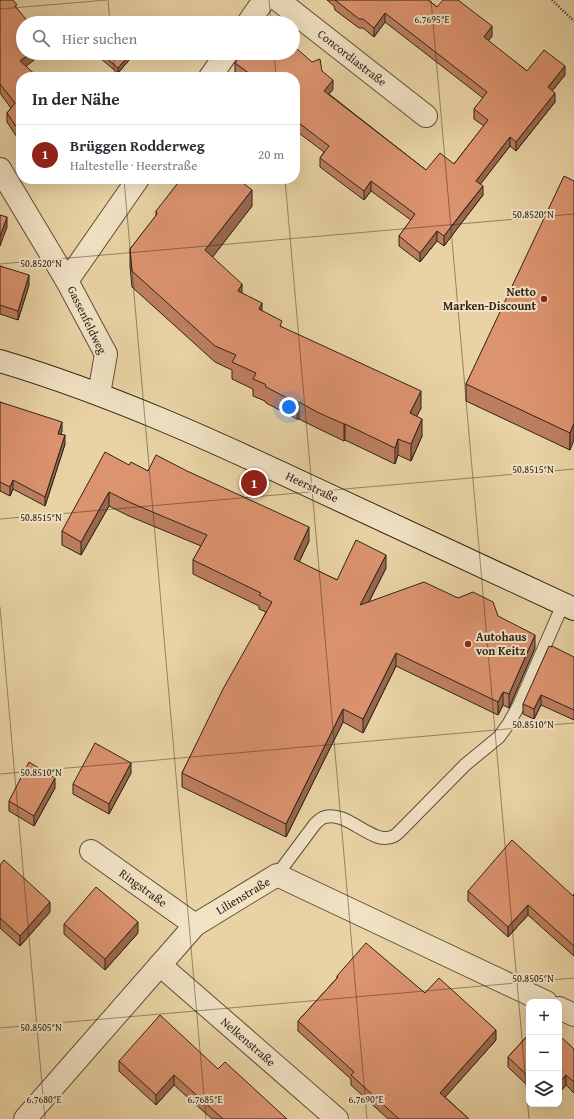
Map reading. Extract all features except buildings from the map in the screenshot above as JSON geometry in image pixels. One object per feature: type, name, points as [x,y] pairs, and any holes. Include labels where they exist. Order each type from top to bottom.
[{"type":"street","points":[[253,16],[264,0]]},
{"type":"street","name":"Concordiastraße","points":[[278,0],[298,16]]},
{"type":"street","name":"Concordiastraße","points":[[300,17],[426,116]]},
{"type":"street","points":[[214,72],[222,60]]},
{"type":"street","name":"Gassenfeldweg","points":[[0,169],[67,281],[106,354],[99,394]]},
{"type":"street","points":[[67,281],[135,184]]},
{"type":"street","name":"Heerstraße","points":[[0,361],[99,394],[174,424],[266,465],[569,606]]},
{"type":"street","name":"Ringstraße","points":[[91,851],[195,925]]},
{"type":"street","name":"Lilienstraße","points":[[25,1119],[195,925],[277,875],[540,999]]},
{"type":"street","name":"Nelkenstraße","points":[[160,965],[337,1119]]},
{"type":"street","points":[[562,1009],[574,1015]]},
{"type":"lane","points":[[277,875],[315,824],[323,817],[332,815],[341,817],[377,837],[386,838],[394,836],[401,830],[465,765],[499,737],[519,705],[569,606]]},
{"type":"path","points":[[552,0],[574,21]]},
{"type":"place","name":"Netto Marken-Discount","points":[[544,299]]},
{"type":"place","name":"Brüggen Rodderweg","points":[[254,483]]},
{"type":"place","name":"Autohaus von Keitz","points":[[468,644]]}]
